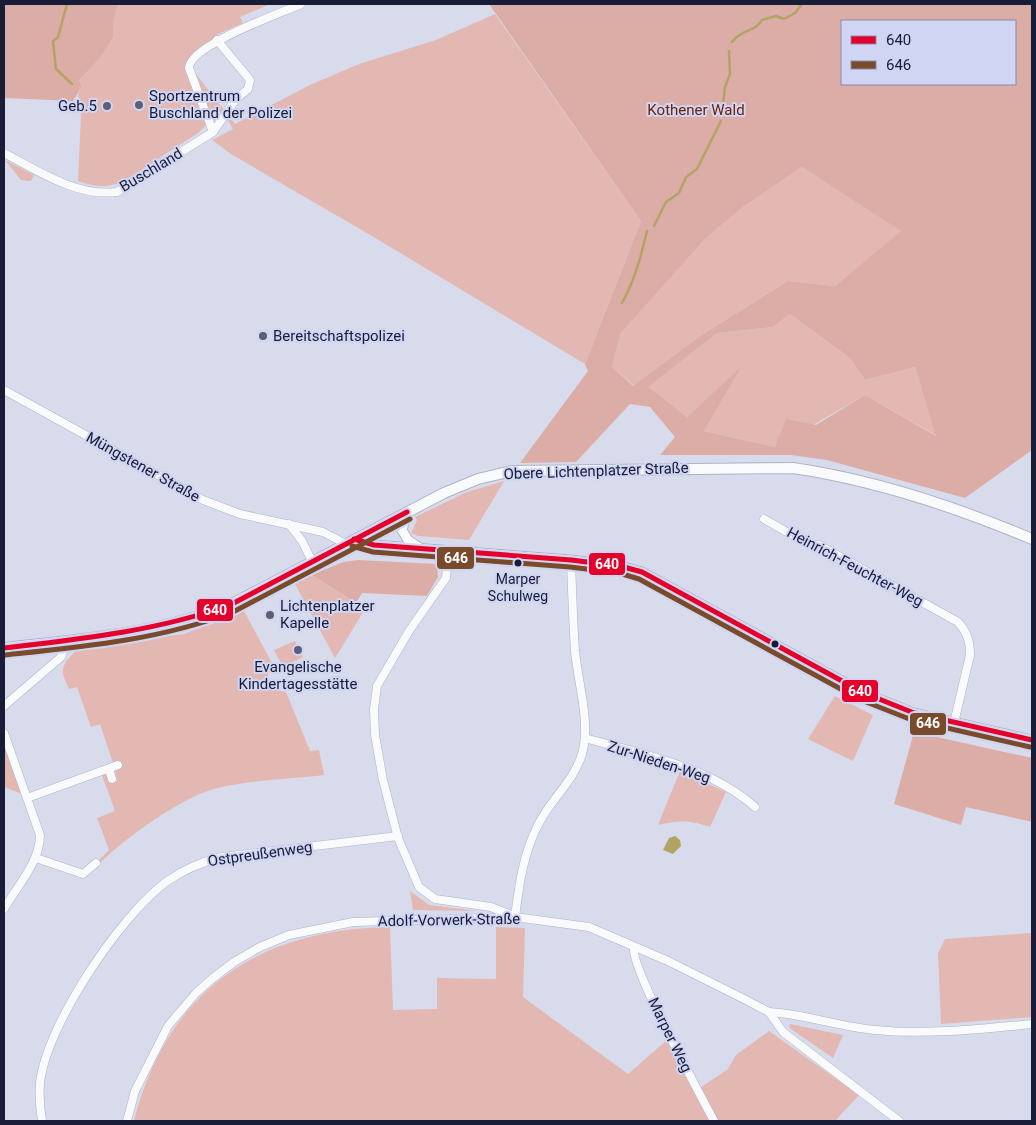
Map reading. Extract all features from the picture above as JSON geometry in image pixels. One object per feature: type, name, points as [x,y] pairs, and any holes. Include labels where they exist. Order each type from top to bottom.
[{"type":"main road","name":"Obere Lichtenplatzer Straße","points":[[4,648],[155,629],[201,616],[230,604],[407,512],[478,479],[512,471],[785,468],[828,473],[885,488],[981,518],[1032,540]]},
{"type":"street","points":[[213,132],[188,68],[190,60],[217,40],[301,4]]},
{"type":"street","name":"Buschland","points":[[4,153],[68,184],[103,194],[117,192],[213,132],[236,99],[248,89],[250,80],[217,40]]},
{"type":"street","name":"Müngstener Straße","points":[[4,390],[204,500],[240,514],[322,532],[350,542]]},
{"type":"street","points":[[407,512],[402,530],[408,540],[420,548]]},
{"type":"street","name":"Heinrich-Feuchter-Weg","points":[[764,519],[808,544],[819,545],[958,622],[964,628],[970,645],[970,655],[954,723]]},
{"type":"street","points":[[289,524],[302,541],[312,561]]},
{"type":"street","points":[[350,542],[572,560],[620,566],[642,572],[864,693],[914,713],[1032,740]]},
{"type":"street","points":[[449,550],[446,578],[409,631],[376,686],[374,710],[375,735],[383,780],[398,836],[419,887],[435,898],[491,907],[515,917],[519,885],[530,842],[549,806],[574,770],[582,754],[585,738],[575,650],[572,560]]},
{"type":"street","points":[[4,706],[61,657],[64,649],[63,641]]},
{"type":"street","points":[[4,733],[40,835],[40,846],[36,858],[4,909]]},
{"type":"street","name":"Zur-Nieden-Weg","points":[[585,738],[694,771],[732,790],[755,808]]},
{"type":"street","points":[[27,798],[118,765]]},
{"type":"street","points":[[109,769],[112,779]]},
{"type":"street","name":"Ostpreußenweg","points":[[42,1121],[40,1082],[46,1056],[62,1021],[80,986],[109,944],[164,883],[195,865],[222,857],[398,836]]},
{"type":"street","points":[[36,858],[83,874],[96,862]]},
{"type":"street","name":"Adolf-Vorwerk-Straße","points":[[126,1121],[135,1091],[168,1026],[191,998],[213,978],[234,962],[260,947],[289,935],[318,927],[353,922],[515,917],[589,927],[769,1012],[783,1032],[899,1121]]},
{"type":"street","name":"Marper Weg","points":[[634,947],[634,960],[664,1024],[714,1121]]},
{"type":"street","points":[[769,1012],[790,1013],[836,1024],[883,1030],[950,1031],[1032,1024]]},
{"type":"shaded area","name":"Sportzentrum Buschland der Polizei","points":[[118,4],[270,4],[240,17],[243,23],[218,34],[218,36],[202,45],[193,53],[187,63],[186,69],[207,124],[198,133],[127,179],[108,186],[97,186],[78,181],[81,115],[78,94],[82,86],[79,80],[100,58],[113,38],[113,23]]},
{"type":"shaded area","points":[[495,14],[641,221],[585,364],[231,154],[212,140],[233,129],[223,112],[217,113],[211,120],[192,69],[235,124],[310,85],[359,64],[436,40]]},
{"type":"shaded area","points":[[5,160],[34,175],[31,181],[21,180]]},
{"type":"shaded area","points":[[802,167],[902,231],[835,286],[788,281],[703,334],[634,386],[612,367],[621,333],[707,237],[743,207]]},
{"type":"shaded area","points":[[790,314],[850,358],[865,380],[915,367],[937,436],[865,395],[775,447],[704,431],[740,369],[687,417],[647,387],[717,333],[773,327]]},
{"type":"shaded area","points":[[504,481],[469,540],[418,536],[411,533],[417,520],[415,517],[467,492]]},
{"type":"shaded area","points":[[312,575],[365,609],[335,658],[295,584]]},
{"type":"shaded area","points":[[244,611],[272,663],[264,687],[286,692],[310,751],[319,750],[324,775],[239,784],[207,791],[181,803],[156,819],[100,863],[98,861],[109,850],[97,818],[115,811],[102,775],[106,775],[111,783],[117,781],[115,771],[122,767],[119,761],[113,763],[100,724],[91,727],[77,687],[69,689],[63,674],[65,664],[72,654],[80,648],[184,634]]},
{"type":"shaded area","points":[[295,641],[303,657],[283,667],[274,650]]},
{"type":"shaded area","points":[[835,696],[873,715],[853,761],[808,739]]},
{"type":"shaded area","points":[[4,744],[22,794],[4,787]]},
{"type":"shaded area","points":[[680,771],[726,792],[710,827],[684,822],[658,825]]},
{"type":"shaded area","points":[[675,836],[680,840],[681,846],[673,854],[663,850],[669,838]]},
{"type":"shaded area","points":[[410,891],[429,905],[476,911],[413,910]]},
{"type":"shaded area","points":[[390,927],[393,1010],[437,1009],[437,978],[496,979],[496,927],[525,928],[523,997],[628,1074],[667,1040],[694,1092],[728,1069],[736,1055],[769,1031],[859,1095],[835,1121],[134,1121],[149,1075],[170,1036],[195,1003],[225,976],[260,955],[299,940],[343,931]]},
{"type":"shaded area","points":[[1031,933],[1032,1017],[941,1024],[938,953],[945,939]]},
{"type":"shaded area","points":[[790,1024],[843,1035],[833,1058],[791,1029],[789,1027]]},
{"type":"green space","points":[[4,4],[118,4],[113,23],[113,38],[100,58],[79,80],[82,86],[73,101],[4,98]]},
{"type":"green space","name":"Kothener Wald","points":[[489,4],[1032,4],[1032,450],[965,498],[827,460],[791,455],[660,455],[675,437],[650,407],[630,404],[576,462],[520,463],[588,371],[585,364],[641,221]],"holes":[[[802,167],[901,231],[835,286],[788,281],[703,334],[633,386],[612,367],[621,333],[707,237],[743,207]],[[790,314],[850,358],[865,380],[915,367],[936,436],[865,395],[816,425],[786,419],[775,447],[704,431],[742,366],[687,417],[648,387],[717,333],[773,327]]]},
{"type":"green space","points":[[358,560],[437,564],[438,577],[427,596],[362,593],[356,603],[312,575],[343,562]]},
{"type":"green space","points":[[914,732],[1032,758],[1032,822],[966,807],[961,825],[894,804]]},
{"type":"waterway","points":[[67,4],[58,37],[53,41],[56,69],[72,84]]},
{"type":"waterway","points":[[732,42],[740,34],[755,27],[762,20],[776,16],[784,19],[795,13],[802,4]]},
{"type":"waterway","points":[[722,115],[725,87],[730,74],[729,51]]},
{"type":"waterway","points":[[654,226],[666,202],[679,193],[686,177],[697,169],[721,121]]},
{"type":"waterway","points":[[622,303],[634,277],[647,231]]},
{"type":"transit line","name":"640","points":[[4,648],[147,628],[230,605],[407,512]]},
{"type":"transit line","name":"646","points":[[5,655],[120,641],[205,622],[233,612],[410,519]]},
{"type":"transit line","name":"640","points":[[354,539],[374,545],[571,560],[620,566],[642,572],[864,693],[914,713],[1032,740]]},
{"type":"transit line","name":"646","points":[[352,546],[373,552],[570,567],[619,573],[639,579],[861,700],[912,720],[1030,747]]},
{"type":"place","name":"Sportzentrum Buschland der Polizei","points":[[139,105]]},
{"type":"place","name":"Geb.5","points":[[107,106]]},
{"type":"place","name":"Bereitschaftspolizei","points":[[263,336]]},
{"type":"place","name":"Marper Schulweg","points":[[518,563]]},
{"type":"place","name":"Lichtenplatzer Kapelle","points":[[270,615]]},
{"type":"place","name":"Evangelische Kindertagesstätte","points":[[298,650]]}]
